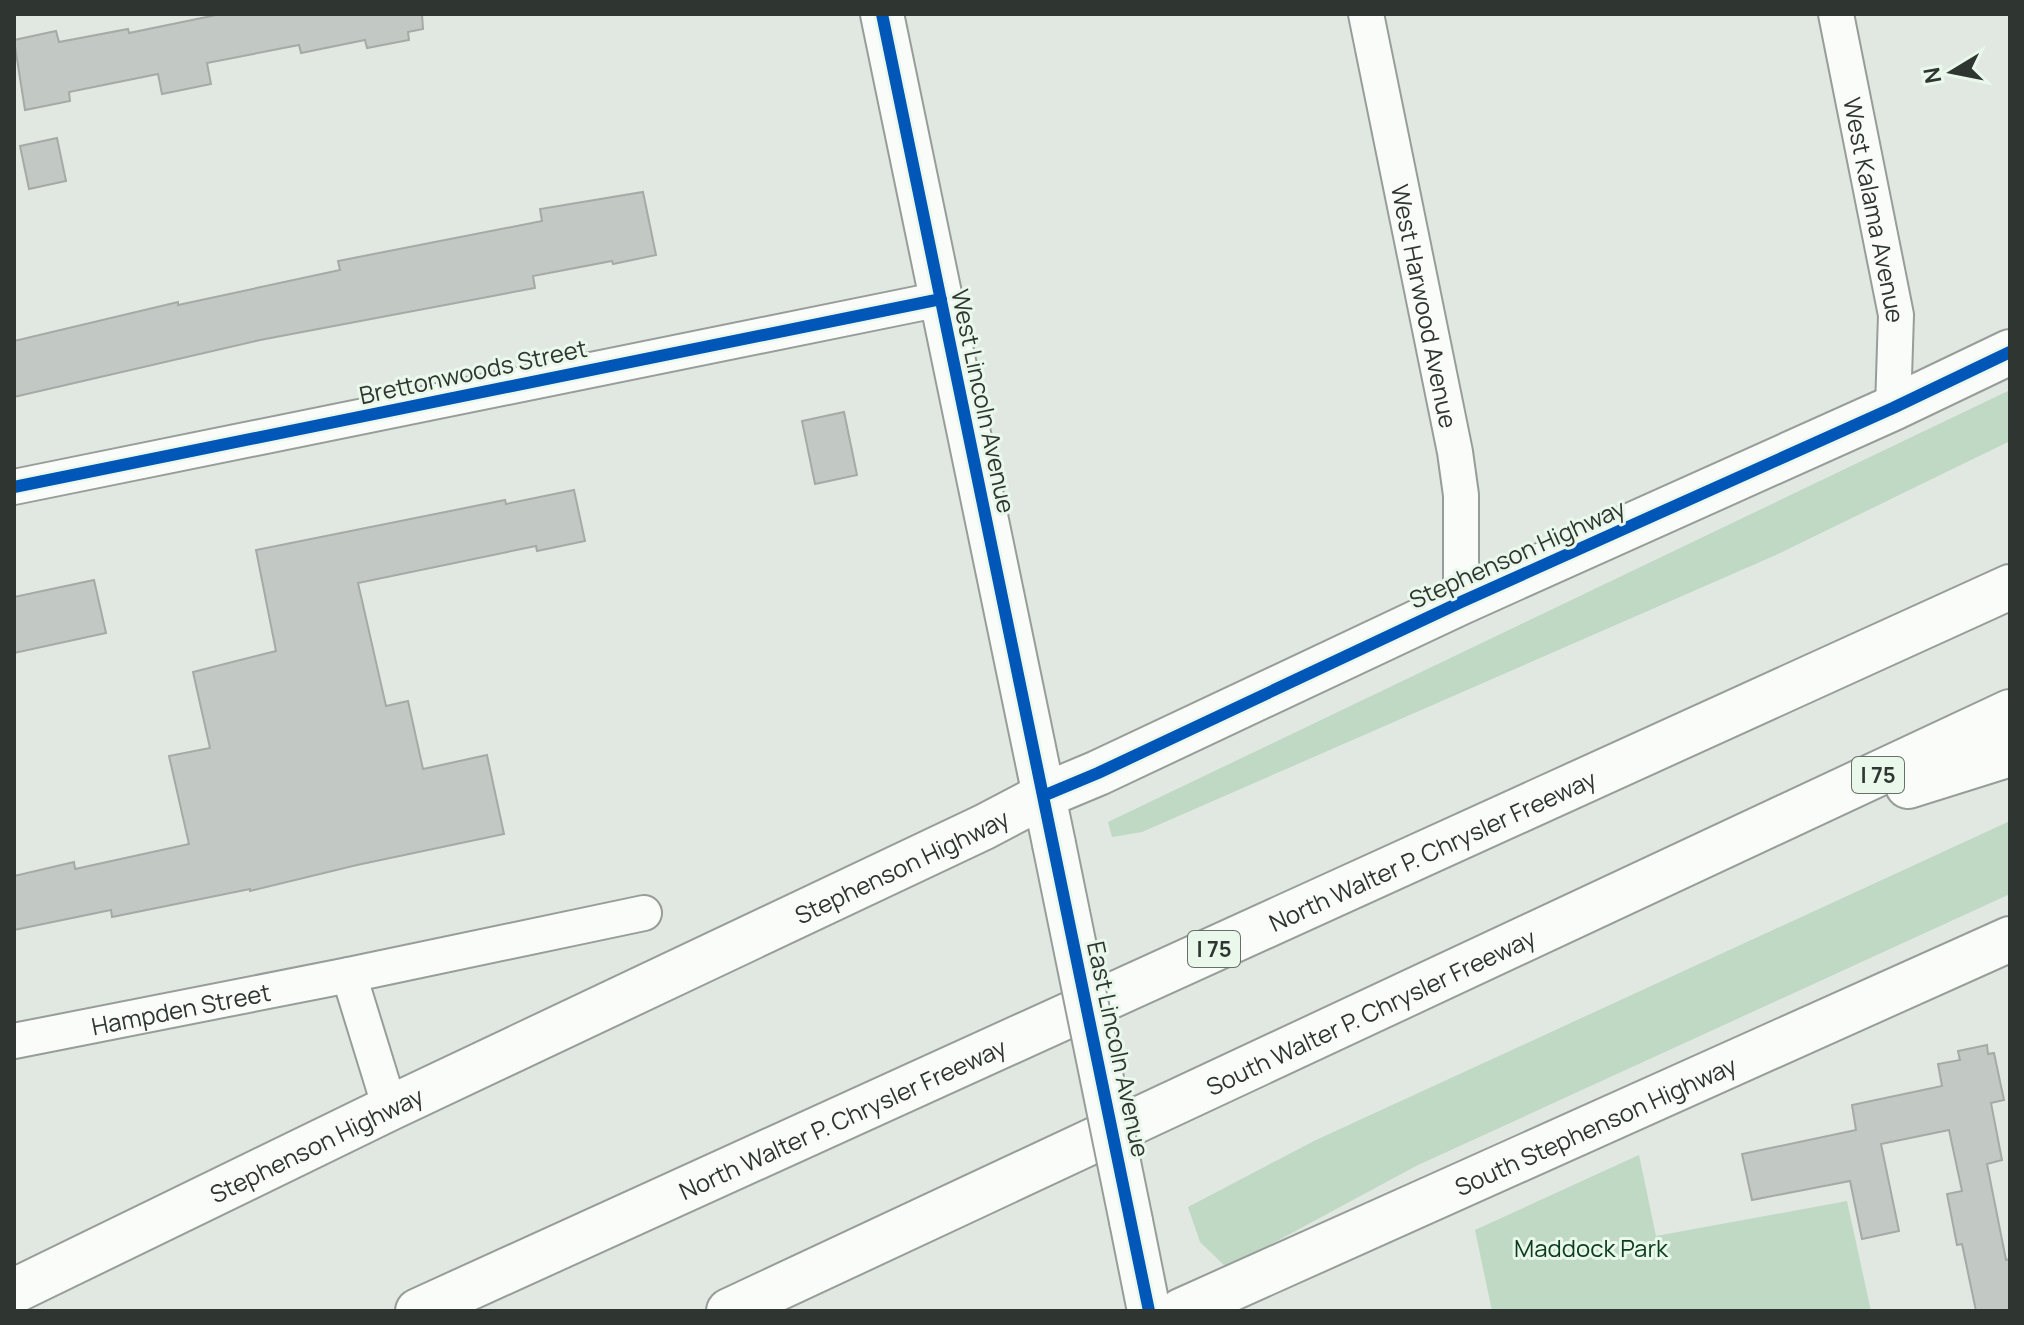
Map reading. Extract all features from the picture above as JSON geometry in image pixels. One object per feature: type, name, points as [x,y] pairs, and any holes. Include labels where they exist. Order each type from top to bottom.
[{"type":"main road","name":"Stephenson Highway","points":[[14,1291],[1043,796],[2010,352]]},
{"type":"main road","name":"North Walter P. Chrysler Freeway","points":[[418,1311],[2010,587]]},
{"type":"main road","name":"South Walter P. Chrysler Freeway","points":[[729,1311],[2010,712]]},
{"type":"main road","points":[[1745,837],[2010,754]]},
{"type":"main road","name":"South Stephenson Highway","points":[[1181,1311],[2010,939]]},
{"type":"street","name":"West Lincoln Avenue","points":[[882,14],[1043,796]]},
{"type":"street","name":"West Harwood Avenue","points":[[1366,14],[1455,452],[1461,495],[1461,602]]},
{"type":"street","name":"West Kalama Avenue","points":[[1836,14],[1896,315],[1893,408]]},
{"type":"street","name":"Brettonwoods Street","points":[[14,487],[941,299]]},
{"type":"street","name":"East Lincoln Avenue","points":[[1043,796],[1149,1311]]},
{"type":"street","name":"Hampden Street","points":[[14,1041],[644,913]]},
{"type":"street","points":[[349,975],[390,1108]]},
{"type":"green space","points":[[2010,390],[2010,441],[1776,555],[1142,832],[1112,837],[1108,822]]},
{"type":"green space","points":[[2010,821],[2010,894],[1416,1166],[1227,1268],[1200,1242],[1188,1207],[1316,1140]]},
{"type":"green space","name":"Maddock Park","points":[[1639,1155],[1656,1236],[1847,1201],[1871,1311],[1492,1311],[1475,1230]]},
{"type":"building","points":[[221,14],[422,14],[423,29],[408,32],[409,40],[367,48],[365,40],[301,53],[299,45],[207,63],[211,84],[162,94],[158,74],[69,92],[70,101],[25,110],[14,40],[56,31],[59,42],[128,29],[129,33]]},
{"type":"building","points":[[57,138],[66,181],[29,189],[20,146]]},
{"type":"building","points":[[643,192],[656,255],[533,276],[535,288],[260,340],[14,397],[14,341],[178,302],[178,305],[340,270],[338,261],[542,221],[540,209]]},
{"type":"building","points":[[844,412],[857,475],[815,484],[802,421]]},
{"type":"building","points":[[574,490],[585,541],[537,551],[536,546],[358,583],[386,706],[408,701],[423,769],[487,755],[504,834],[250,891],[112,917],[111,910],[14,930],[14,876],[74,862],[75,869],[189,844],[169,756],[210,748],[193,672],[276,651],[256,550],[505,500],[506,504]]},
{"type":"building","points":[[94,580],[106,633],[14,653],[14,597]]},
{"type":"building","points":[[1987,1045],[1988,1054],[1994,1053],[2004,1100],[1991,1103],[2002,1160],[1987,1164],[2006,1260],[2010,1259],[2010,1311],[1976,1311],[1962,1244],[1957,1245],[1947,1194],[1962,1191],[1949,1130],[1881,1144],[1899,1231],[1862,1239],[1850,1181],[1752,1200],[1742,1154],[1856,1130],[1852,1105],[1942,1086],[1938,1064],[1960,1060],[1958,1051]]},
{"type":"cycle path","points":[[882,14],[1149,1311]]},
{"type":"cycle path","points":[[14,487],[941,299]]},
{"type":"cycle path","points":[[1043,796],[2010,352]]}]
